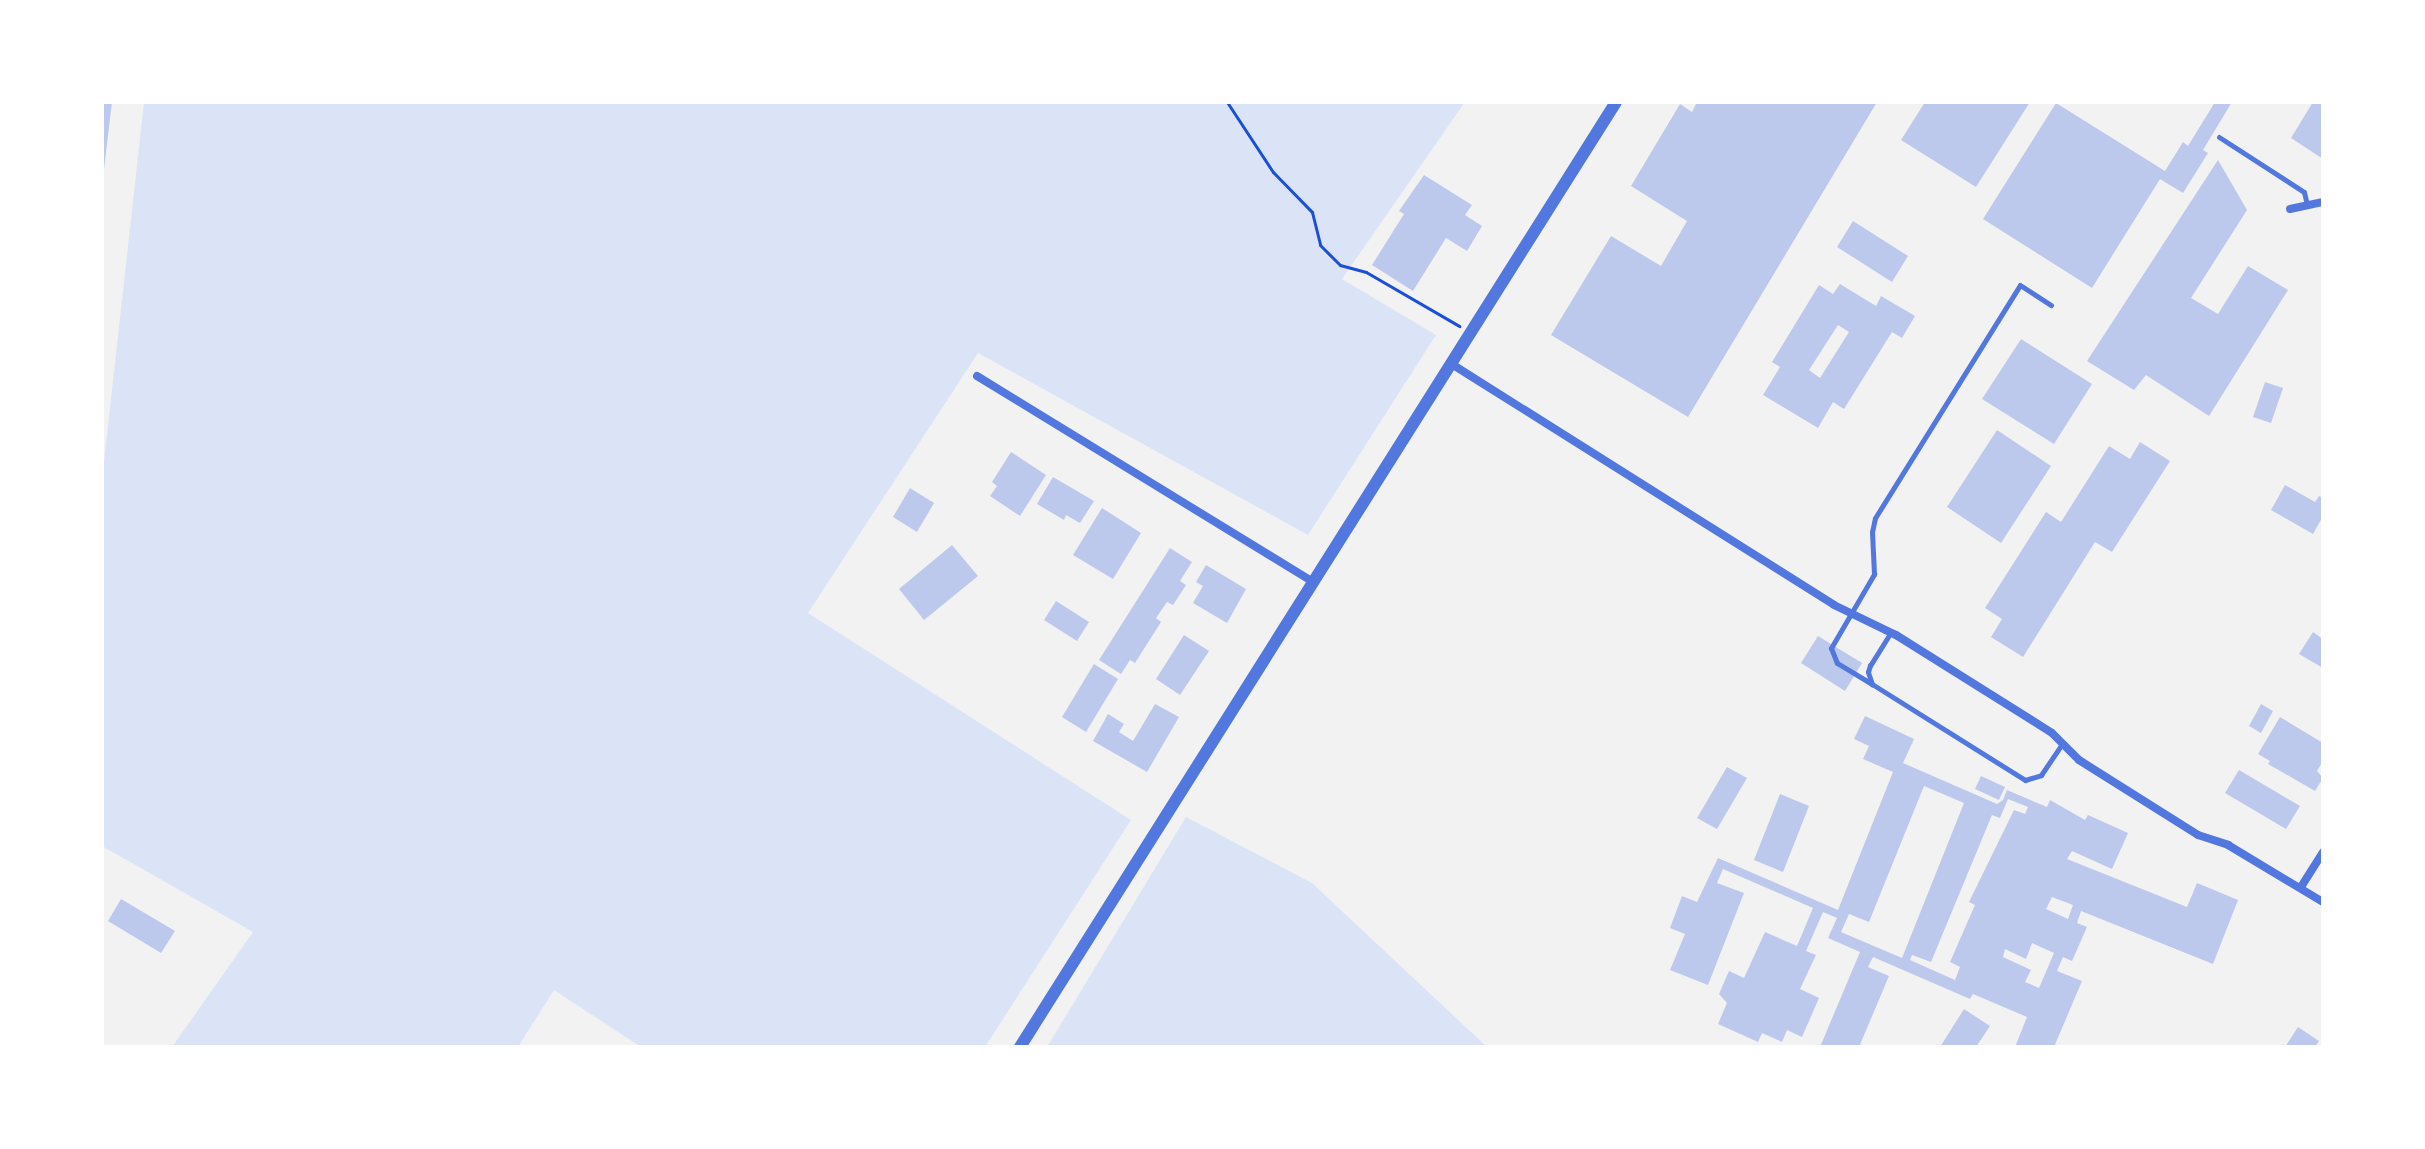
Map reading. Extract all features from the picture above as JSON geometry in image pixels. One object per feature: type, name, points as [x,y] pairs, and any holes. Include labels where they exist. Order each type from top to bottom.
[{"type":"street","points":[[1020,1047],[1616,102]]},
{"type":"street","points":[[2290,209],[2323,202]]},
{"type":"street","points":[[1450,363],[1850,614],[1891,632],[2052,733],[2079,760],[2198,835],[2228,845],[2323,902]]},
{"type":"street","points":[[977,376],[1315,583]]},
{"type":"street","points":[[2301,887],[2323,852]]},
{"type":"lane","points":[[2219,137],[2304,192],[2307,205]]},
{"type":"lane","points":[[2051,305],[2020,285],[1875,518],[1872,532],[1874,574],[1833,641],[1833,656],[2025,780],[2041,775],[2062,744]]},
{"type":"lane","points":[[1872,684],[1868,672],[1870,665],[1891,632]]},
{"type":"path","points":[[1227,102],[1273,172],[1312,212],[1320,245],[1340,265],[1366,272],[1469,333]]},
{"type":"shaded area","points":[[144,102],[1465,102],[1342,279],[1436,335],[1308,535],[978,353],[808,613],[1131,820],[985,1047],[641,1047],[554,990],[518,1047],[172,1047],[253,932],[102,846],[102,479]]},
{"type":"shaded area","points":[[1186,817],[1312,883],[1487,1047],[1047,1047]]},
{"type":"building","points":[[102,102],[112,102],[104,169],[102,169]]},
{"type":"building","points":[[1697,102],[1877,102],[1688,417],[1551,335],[1611,236],[1661,266],[1687,221],[1631,186],[1680,104],[1692,112]]},
{"type":"building","points":[[1925,102],[2030,102],[1976,187],[1901,140]]},
{"type":"building","points":[[2215,102],[2232,102],[2203,150],[2208,153],[2183,193],[2160,179],[2092,288],[1983,219],[2056,103],[2165,171],[2183,142],[2188,146]]},
{"type":"building","points":[[2313,102],[2323,102],[2323,159],[2291,138]]},
{"type":"building","points":[[2218,160],[2247,210],[2191,298],[2218,314],[2248,266],[2288,290],[2209,416],[2146,375],[2134,390],[2087,361]]},
{"type":"building","points":[[1424,175],[1472,205],[1465,215],[1482,226],[1467,251],[1446,238],[1413,291],[1372,265],[1404,214],[1399,211]]},
{"type":"building","points":[[1853,221],[1908,256],[1892,282],[1837,247]]},
{"type":"building","points":[[1840,284],[1876,306],[1881,296],[1915,316],[1902,338],[1892,332],[1844,409],[1833,402],[1818,428],[1763,395],[1780,367],[1772,362],[1819,285],[1833,294]],"holes":[[[1838,325],[1849,332],[1820,378],[1809,370]]]},
{"type":"building","points":[[2021,339],[2092,384],[2054,444],[1982,399]]},
{"type":"building","points":[[2265,382],[2283,388],[2271,423],[2253,417]]},
{"type":"building","points":[[1997,430],[2051,466],[2001,543],[1947,507]]},
{"type":"building","points":[[2140,442],[2170,461],[2112,552],[2095,542],[2023,657],[1991,637],[2002,619],[1985,608],[2046,512],[2061,522],[2109,446],[2130,459]]},
{"type":"building","points":[[1011,452],[1046,475],[1020,516],[990,496],[997,486],[992,482]]},
{"type":"building","points":[[1053,477],[1094,501],[1080,523],[1066,515],[1064,520],[1037,504]]},
{"type":"building","points":[[2285,485],[2315,502],[2319,496],[2323,498],[2323,516],[2313,534],[2271,510]]},
{"type":"building","points":[[910,488],[934,503],[917,532],[893,517]]},
{"type":"building","points":[[1102,508],[1141,533],[1113,579],[1073,555]]},
{"type":"building","points":[[952,545],[978,576],[924,620],[899,589]]},
{"type":"building","points":[[1170,548],[1192,562],[1180,581],[1186,585],[1173,605],[1167,602],[1156,618],[1161,622],[1135,663],[1130,660],[1121,674],[1099,660]]},
{"type":"building","points":[[1206,565],[1246,589],[1227,623],[1193,603],[1203,586],[1196,582]]},
{"type":"building","points":[[1056,601],[1089,622],[1077,641],[1044,620]]},
{"type":"building","points":[[2313,632],[2323,639],[2323,668],[2299,654]]},
{"type":"building","points":[[1184,635],[1209,651],[1180,695],[1156,679]]},
{"type":"building","points":[[1818,636],[1862,663],[1845,691],[1801,663]]},
{"type":"building","points":[[1094,664],[1118,679],[1086,732],[1062,717]]},
{"type":"building","points":[[1155,704],[1179,717],[1147,772],[1093,741],[1108,714],[1124,724],[1119,732],[1133,741]]},
{"type":"building","points":[[2261,704],[2273,711],[2261,733],[2249,726]]},
{"type":"building","points":[[1865,716],[1914,739],[1903,763],[1997,804],[2003,800],[2007,790],[2047,807],[2050,800],[2085,820],[2088,815],[2128,833],[2112,869],[2072,851],[2067,859],[2187,907],[2197,883],[2238,900],[2213,964],[2081,911],[2077,923],[2087,927],[2072,961],[2063,957],[2057,971],[2082,981],[2054,1047],[2015,1047],[2027,1017],[1973,994],[1970,999],[1873,957],[1868,967],[1889,976],[1859,1047],[1820,1047],[1860,952],[1828,938],[1837,918],[1823,912],[1806,951],[1816,955],[1800,989],[1819,998],[1802,1037],[1787,1030],[1782,1042],[1762,1033],[1758,1042],[1718,1024],[1727,1003],[1719,994],[1729,971],[1744,978],[1765,932],[1797,946],[1813,908],[1723,869],[1717,883],[1744,893],[1708,985],[1670,970],[1685,934],[1670,928],[1682,896],[1697,902],[1718,858],[1838,910],[1893,772],[1863,759],[1869,746],[1854,739]],"holes":[[[1924,786],[1964,803],[1902,958],[1841,932],[1849,914],[1869,922]],[[2008,799],[2028,807],[2025,814],[2014,810],[1969,902],[1975,905],[1950,962],[1960,967],[1955,980],[1910,960],[1912,955],[1931,962],[1992,815],[2000,818]],[[2052,897],[2073,905],[2068,919],[2046,909]],[[2032,943],[2054,953],[2039,988],[2025,982],[2031,970],[2003,957],[2005,949],[2026,959]]]},
{"type":"building","points":[[2280,717],[2323,743],[2323,761],[2317,771],[2323,778],[2315,791],[2268,764],[2270,761],[2258,754]]},
{"type":"building","points":[[1727,767],[1747,778],[1717,829],[1697,818]]},
{"type":"building","points":[[2239,770],[2300,806],[2286,829],[2225,793]]},
{"type":"building","points":[[1981,776],[2005,787],[1999,800],[1975,789]]},
{"type":"building","points":[[1780,794],[1809,806],[1783,872],[1754,860]]},
{"type":"building","points":[[121,899],[175,931],[161,953],[108,921]]},
{"type":"building","points":[[1964,1009],[1990,1026],[1976,1047],[1940,1047]]},
{"type":"building","points":[[2298,1027],[2319,1041],[2315,1047],[2285,1047]]}]
